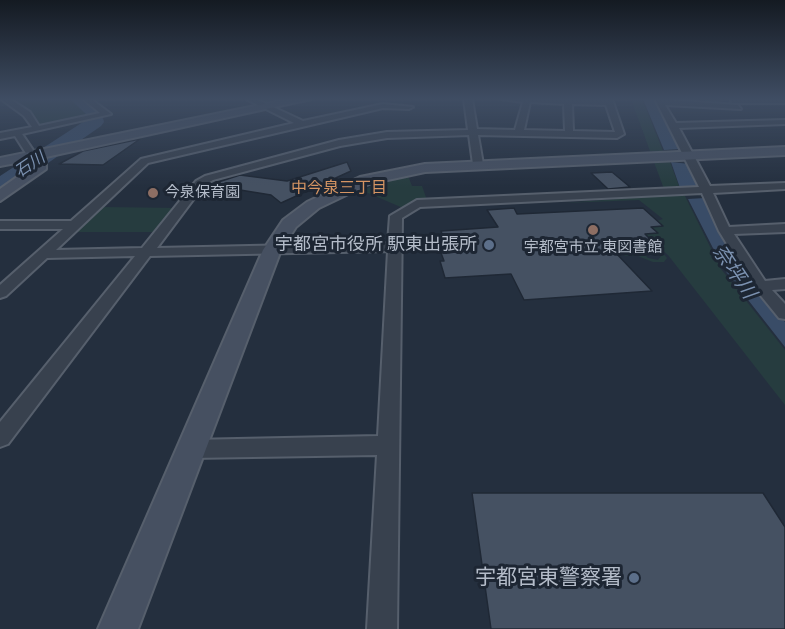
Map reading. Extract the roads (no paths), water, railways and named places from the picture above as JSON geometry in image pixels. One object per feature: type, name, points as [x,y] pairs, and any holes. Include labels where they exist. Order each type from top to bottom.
[{"type":"street","points":[[0,136],[40,128]]},
{"type":"street","points":[[0,162],[167,128]]},
{"type":"street","points":[[0,293],[145,161],[284,128]]},
{"type":"street","points":[[310,128],[339,143]]},
{"type":"street","points":[[0,438],[200,183],[209,178],[339,143],[376,128]]},
{"type":"street","points":[[458,128],[473,132],[620,134],[618,128]]},
{"type":"street","points":[[472,128],[478,164]]},
{"type":"street","points":[[519,133],[520,128]]},
{"type":"street","points":[[569,128],[569,134]]},
{"type":"street","points":[[674,128],[690,155],[725,231],[761,286],[785,315]]},
{"type":"street","points":[[0,196],[41,166],[40,158],[32,156],[17,133]]},
{"type":"street","points":[[118,629],[272,250],[289,224],[313,205],[346,188],[408,170],[478,164],[785,151]]},
{"type":"street","points":[[0,175],[32,156]]},
{"type":"street","points":[[382,629],[393,247],[396,216],[417,204],[785,186]]},
{"type":"street","points":[[0,225],[74,225]]},
{"type":"street","points":[[725,231],[785,228]]},
{"type":"street","points":[[44,254],[393,247]]},
{"type":"street","points":[[761,286],[785,285]]},
{"type":"street","points":[[191,449],[388,445]]},
{"type":"water","points":[[82,128],[92,128],[74,141],[65,141]]},
{"type":"water","points":[[655,128],[669,128],[680,149],[664,150]]},
{"type":"water","points":[[671,162],[689,164],[698,186],[680,188]]},
{"type":"water","name":"奈坪川","points":[[705,198],[761,292],[785,322],[785,347],[727,273],[688,199]]},
{"type":"waterway","name":"石川","points":[[0,186],[86,128]]},
{"type":"place","name":"今泉保育園","points":[[153,193]]},
{"type":"place","name":"宇都宮市立 東図書館","points":[[593,230]]},
{"type":"place","name":"宇都宮市役所 駅東出張所","points":[[489,245]]},
{"type":"place","name":"宇都宮東警察署","points":[[634,578]]},
{"type":"district","name":"中今泉三丁目","points":[[339,188]]}]
